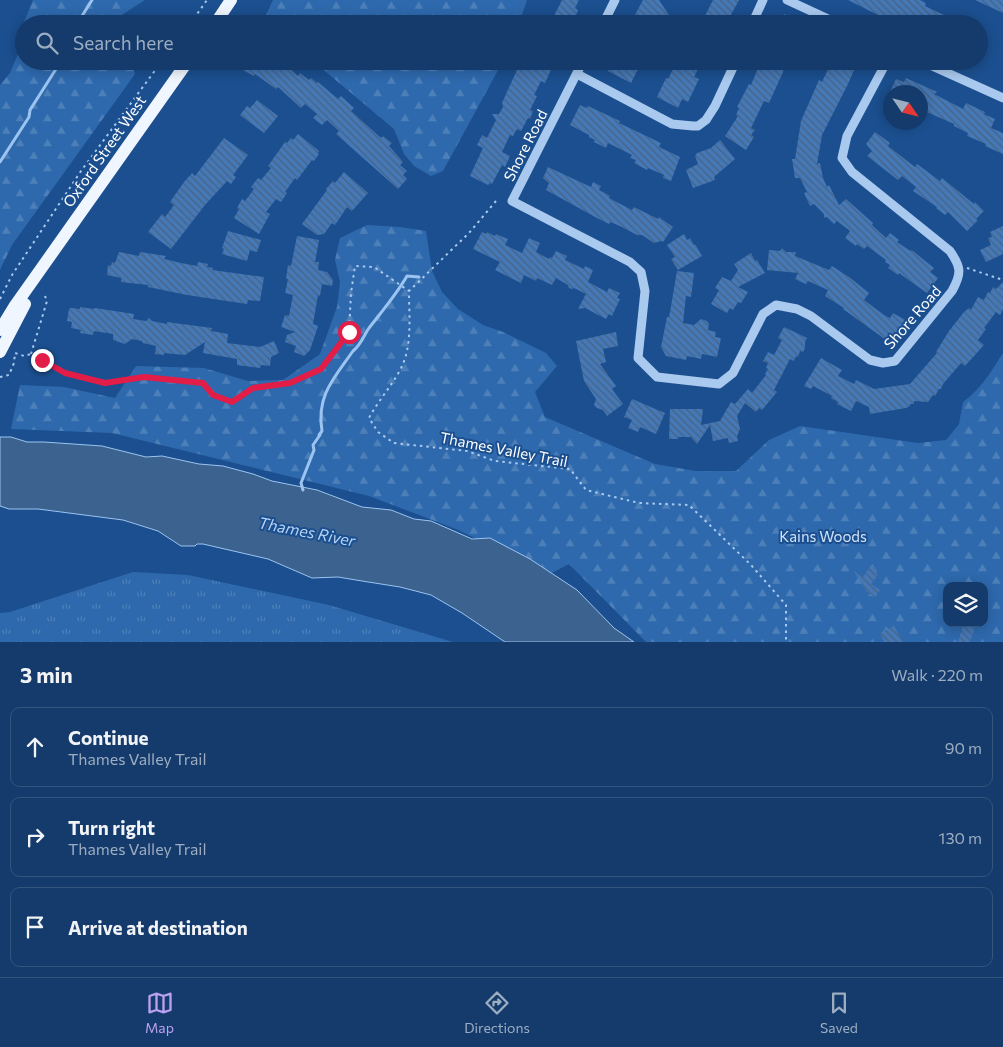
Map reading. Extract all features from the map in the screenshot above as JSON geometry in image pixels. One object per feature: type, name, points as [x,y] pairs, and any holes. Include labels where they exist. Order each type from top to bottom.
[{"type":"main road","points":[[221,15],[232,0]]},
{"type":"main road","name":"Oxford Street West","points":[[0,330],[14,307],[182,70]]},
{"type":"main road","name":"Oxford Street West","points":[[0,352],[48,259]]},
{"type":"street","points":[[608,15],[615,0]]},
{"type":"street","points":[[756,15],[763,0]]},
{"type":"street","points":[[787,0],[820,15]]},
{"type":"street","name":"Shore Road","points":[[579,70],[512,201],[630,262],[641,272],[645,291],[638,358],[656,377],[719,384],[733,373],[763,314],[776,305],[798,309],[811,316],[870,360],[883,363],[894,361],[952,291],[958,279],[959,264],[950,250],[852,172],[842,158],[847,136],[882,70]]},
{"type":"street","points":[[577,74],[672,124],[698,126],[706,120],[715,106],[732,70]]},
{"type":"street","points":[[941,70],[1003,98]]},
{"type":"path","points":[[196,15],[207,0]]},
{"type":"path","points":[[0,299],[12,275],[81,171],[155,70]]},
{"type":"path","points":[[0,377],[9,375],[14,363],[15,353],[24,356],[31,354],[65,373],[105,383],[144,377],[203,383],[213,395],[232,402],[253,388],[290,383],[321,369],[349,332],[355,266],[374,266],[409,291],[469,233],[496,201]]},
{"type":"path","points":[[967,268],[1003,280]]},
{"type":"path","name":"Thames Valley Trail","points":[[409,291],[410,339],[400,371],[377,402],[369,418],[378,432],[394,443],[467,451],[494,460],[570,469],[586,490],[639,503],[689,505],[751,565],[786,605],[786,642]]},
{"type":"path","points":[[31,354],[47,301],[45,296]]},
{"type":"green space","points":[[33,0],[145,0],[122,15],[27,15]]},
{"type":"green space","points":[[273,0],[527,0],[522,15],[266,15]]},
{"type":"green space","points":[[15,61],[15,70],[134,70],[135,74],[12,245],[0,270],[0,85],[10,73]]},
{"type":"green space","points":[[324,70],[498,70],[443,171],[431,176],[414,166],[404,154],[394,129]]},
{"type":"green space","name":"Kains Woods","points":[[367,225],[426,231],[432,271],[442,292],[458,309],[483,325],[503,332],[546,353],[557,366],[535,392],[545,417],[655,464],[696,471],[736,471],[769,440],[800,426],[918,443],[946,440],[959,424],[963,402],[980,386],[1003,353],[1003,642],[646,642],[569,564],[546,576],[534,567],[456,529],[369,496],[112,433],[11,429],[20,385],[64,387],[115,398],[136,366],[204,368],[248,381],[283,380],[320,354],[337,307],[340,282],[335,260],[340,238]]},
{"type":"green space","points":[[133,572],[188,575],[329,605],[453,642],[0,642],[0,613],[10,612]]},
{"type":"water","name":"Thames River","points":[[0,437],[11,437],[27,442],[102,446],[146,457],[162,456],[199,464],[223,466],[272,481],[317,490],[362,507],[391,510],[414,519],[431,521],[472,539],[490,538],[530,559],[577,590],[614,628],[634,642],[505,642],[431,595],[400,587],[338,577],[312,578],[268,559],[203,544],[181,546],[158,531],[123,520],[38,509],[9,509],[0,506]]},
{"type":"building","points":[[562,0],[579,0],[575,8],[578,10],[576,15],[554,15]]},
{"type":"building","points":[[643,0],[659,0],[669,15],[635,15]]},
{"type":"building","points":[[713,0],[739,0],[731,15],[706,15]]},
{"type":"building","points":[[848,0],[920,0],[926,3],[925,6],[944,15],[878,15]]},
{"type":"building","points":[[975,0],[1003,0],[1003,13]]},
{"type":"building","points":[[243,70],[291,70],[298,76],[300,73],[309,80],[311,78],[318,82],[338,99],[341,96],[354,108],[351,111],[381,138],[383,136],[392,143],[389,146],[403,162],[400,165],[407,171],[403,175],[407,179],[398,189],[336,134],[339,131],[327,120],[322,125],[313,118],[317,114],[305,104],[301,108],[278,87],[276,89],[255,74],[254,76]]},
{"type":"building","points":[[517,70],[551,70],[545,83],[541,81],[534,95],[537,96],[530,110],[533,111],[530,119],[528,118],[521,131],[517,129],[513,136],[510,135],[502,152],[510,156],[505,167],[502,165],[492,184],[488,185],[470,176],[483,148],[477,145],[482,135],[487,138],[496,120],[492,114],[499,114],[503,107],[502,103]]},
{"type":"building","points":[[608,70],[638,70],[631,83]]},
{"type":"building","points":[[672,70],[698,70],[694,77],[699,79],[688,102],[682,99],[678,108],[657,97],[666,78],[668,79]]},
{"type":"building","points":[[757,70],[784,70],[769,103],[764,101],[751,128],[755,130],[751,135],[754,137],[746,150],[725,136],[738,116],[736,115],[739,108],[737,107],[749,84],[751,85]]},
{"type":"building","points":[[828,70],[854,70],[822,135],[817,164],[820,163],[827,187],[829,185],[839,205],[846,199],[873,223],[872,225],[886,238],[890,233],[899,240],[897,242],[913,251],[934,268],[930,272],[938,278],[927,293],[899,273],[898,275],[888,268],[890,265],[885,262],[886,260],[867,246],[864,249],[845,238],[850,231],[837,221],[834,224],[827,217],[824,218],[824,214],[814,204],[810,206],[804,193],[807,192],[800,178],[795,178],[792,159],[795,159],[801,121],[819,80],[822,82]]},
{"type":"building","points":[[906,78],[922,85],[893,85],[896,79],[904,82]]},
{"type":"building","points":[[928,88],[937,92],[934,94],[963,109],[966,103],[995,119],[991,128],[1003,133],[1003,154],[967,136],[968,133],[954,126],[954,124],[928,113]]},
{"type":"building","points":[[257,100],[278,116],[264,133],[240,115],[247,106],[250,108]]},
{"type":"building","points":[[580,105],[586,108],[588,106],[620,121],[619,123],[661,143],[659,147],[680,157],[671,181],[663,178],[664,175],[648,168],[647,170],[634,163],[636,160],[630,158],[632,155],[608,143],[606,148],[594,142],[595,140],[589,137],[589,135],[570,125]]},
{"type":"building","points":[[875,132],[890,143],[888,146],[915,167],[917,164],[940,181],[942,178],[974,204],[975,202],[984,211],[976,219],[978,220],[967,231],[948,212],[945,215],[937,207],[913,191],[916,187],[902,176],[898,180],[867,156],[872,151],[866,144]]},
{"type":"building","points":[[298,134],[319,151],[319,154],[297,180],[295,178],[285,192],[287,193],[281,202],[276,199],[266,212],[270,214],[259,234],[234,218],[239,209],[237,208],[242,199],[245,201],[254,189],[251,187],[258,178],[261,180],[271,168],[268,166],[285,142],[287,143],[291,138],[293,140]]},
{"type":"building","points":[[224,138],[248,155],[233,175],[236,177],[231,184],[227,181],[205,205],[171,249],[148,232],[162,214],[165,217],[174,205],[170,202],[184,182],[192,173],[195,176]]},
{"type":"building","points":[[720,140],[735,159],[714,177],[715,180],[693,188],[686,170],[698,164],[695,156],[697,153],[711,148]]},
{"type":"building","points":[[548,167],[591,187],[593,182],[601,186],[599,190],[610,196],[609,198],[632,210],[634,207],[658,219],[659,217],[673,227],[663,242],[654,243],[642,235],[637,235],[610,222],[609,224],[546,190],[549,183],[543,178]]},
{"type":"building","points":[[344,172],[368,193],[352,211],[347,207],[335,225],[332,223],[324,234],[317,235],[302,224],[326,189],[333,181],[335,183]]},
{"type":"building","points":[[1003,226],[1003,254],[986,262],[980,250],[991,245],[988,238],[992,237],[990,232]]},
{"type":"building","points":[[228,231],[261,240],[257,252],[250,250],[247,261],[222,254],[224,249],[222,248]]},
{"type":"building","points":[[482,232],[495,236],[496,234],[508,239],[505,245],[522,253],[529,238],[540,243],[536,252],[549,259],[550,257],[552,258],[556,251],[567,256],[565,260],[584,269],[585,266],[593,270],[588,282],[607,292],[609,288],[620,293],[617,298],[620,299],[612,316],[609,314],[606,319],[585,308],[578,309],[586,294],[574,288],[569,288],[568,285],[556,278],[552,285],[537,278],[536,281],[524,275],[521,283],[495,270],[500,262],[473,249]]},
{"type":"building","points":[[684,234],[687,240],[690,238],[695,244],[702,256],[678,270],[671,259],[675,257],[667,245]]},
{"type":"building","points":[[297,236],[319,240],[315,262],[319,262],[318,270],[327,272],[333,280],[332,286],[322,284],[313,324],[318,326],[310,350],[304,356],[294,352],[296,346],[285,342],[287,335],[295,332],[281,327],[285,315],[289,316],[293,295],[285,293],[288,265],[291,266]]},
{"type":"building","points":[[782,248],[786,252],[796,252],[795,256],[829,270],[832,266],[869,293],[864,300],[884,315],[890,318],[893,313],[907,321],[894,339],[890,335],[886,340],[825,296],[828,290],[808,281],[806,284],[795,279],[798,273],[767,270],[769,250],[780,251]]},
{"type":"building","points":[[119,252],[139,256],[140,252],[166,256],[164,259],[181,263],[197,266],[198,262],[208,264],[207,267],[213,268],[212,270],[264,277],[260,301],[248,300],[247,304],[187,295],[148,287],[148,285],[121,282],[121,278],[107,275],[108,265],[111,266],[112,262],[115,263]]},
{"type":"building","points":[[751,253],[765,273],[738,287],[748,292],[741,303],[738,302],[733,310],[730,308],[727,313],[711,304],[719,290],[715,288],[722,277],[731,281],[738,270],[734,264]]},
{"type":"building","points":[[677,271],[694,273],[691,297],[686,296],[683,323],[694,325],[701,319],[707,321],[709,324],[708,330],[716,332],[715,337],[721,338],[717,357],[702,354],[701,359],[687,356],[686,360],[666,356],[661,347],[667,317],[669,317]]},
{"type":"building","points":[[1003,282],[1003,309],[1000,315],[996,312],[984,328],[986,329],[978,340],[984,345],[965,366],[961,363],[941,389],[928,402],[914,401],[914,404],[910,404],[906,408],[870,414],[869,407],[856,401],[851,411],[837,404],[838,402],[831,398],[832,396],[813,386],[811,389],[804,386],[821,358],[842,370],[838,376],[854,384],[856,380],[874,389],[910,384],[937,353],[949,331],[964,312],[969,308],[971,310],[978,297],[984,300],[993,287],[996,289]]},
{"type":"building","points":[[80,307],[134,314],[133,319],[146,321],[149,318],[152,321],[167,324],[167,322],[212,328],[211,331],[228,334],[227,343],[260,347],[274,341],[279,353],[271,357],[270,366],[261,365],[260,368],[237,365],[237,359],[203,353],[205,342],[185,355],[155,354],[156,346],[143,343],[142,341],[132,339],[125,344],[113,340],[113,334],[94,331],[93,335],[80,333],[81,330],[71,328],[72,322],[67,321],[69,309],[80,309]]},
{"type":"building","points":[[784,327],[807,338],[805,348],[803,352],[800,351],[794,361],[790,359],[774,390],[777,392],[762,410],[759,408],[756,412],[745,403],[737,416],[740,429],[737,436],[738,441],[729,443],[728,438],[713,441],[710,425],[697,444],[691,437],[669,439],[670,409],[703,409],[701,425],[720,421],[731,402],[735,404],[748,389],[752,393],[766,375],[768,363],[763,361],[768,352],[774,355],[782,340],[778,338]]},
{"type":"building","points":[[616,332],[618,346],[603,349],[606,362],[600,364],[616,386],[612,389],[623,404],[607,416],[603,410],[594,405],[596,399],[584,381],[576,341]]},
{"type":"building","points":[[632,399],[665,413],[656,434],[640,427],[638,432],[628,428],[632,420],[624,417]]},
{"type":"building","points":[[871,565],[878,571],[876,573],[878,575],[871,584],[880,590],[875,597],[866,591],[854,571],[863,577]]},
{"type":"building","points":[[894,626],[903,642],[884,642],[880,633]]},
{"type":"building","points":[[963,627],[975,627],[970,642],[958,642]]},
{"type":"waterway","points":[[83,15],[92,0]]},
{"type":"waterway","points":[[0,162],[29,117],[30,110],[55,70]]},
{"type":"waterway","points":[[303,490],[301,483],[314,450],[313,445],[322,431],[322,408],[328,388],[407,276],[419,277]]},
{"type":"route","points":[[42,360],[65,373],[105,383],[144,377],[203,383],[213,395],[232,402],[253,388],[290,383],[321,369],[349,332]]}]
